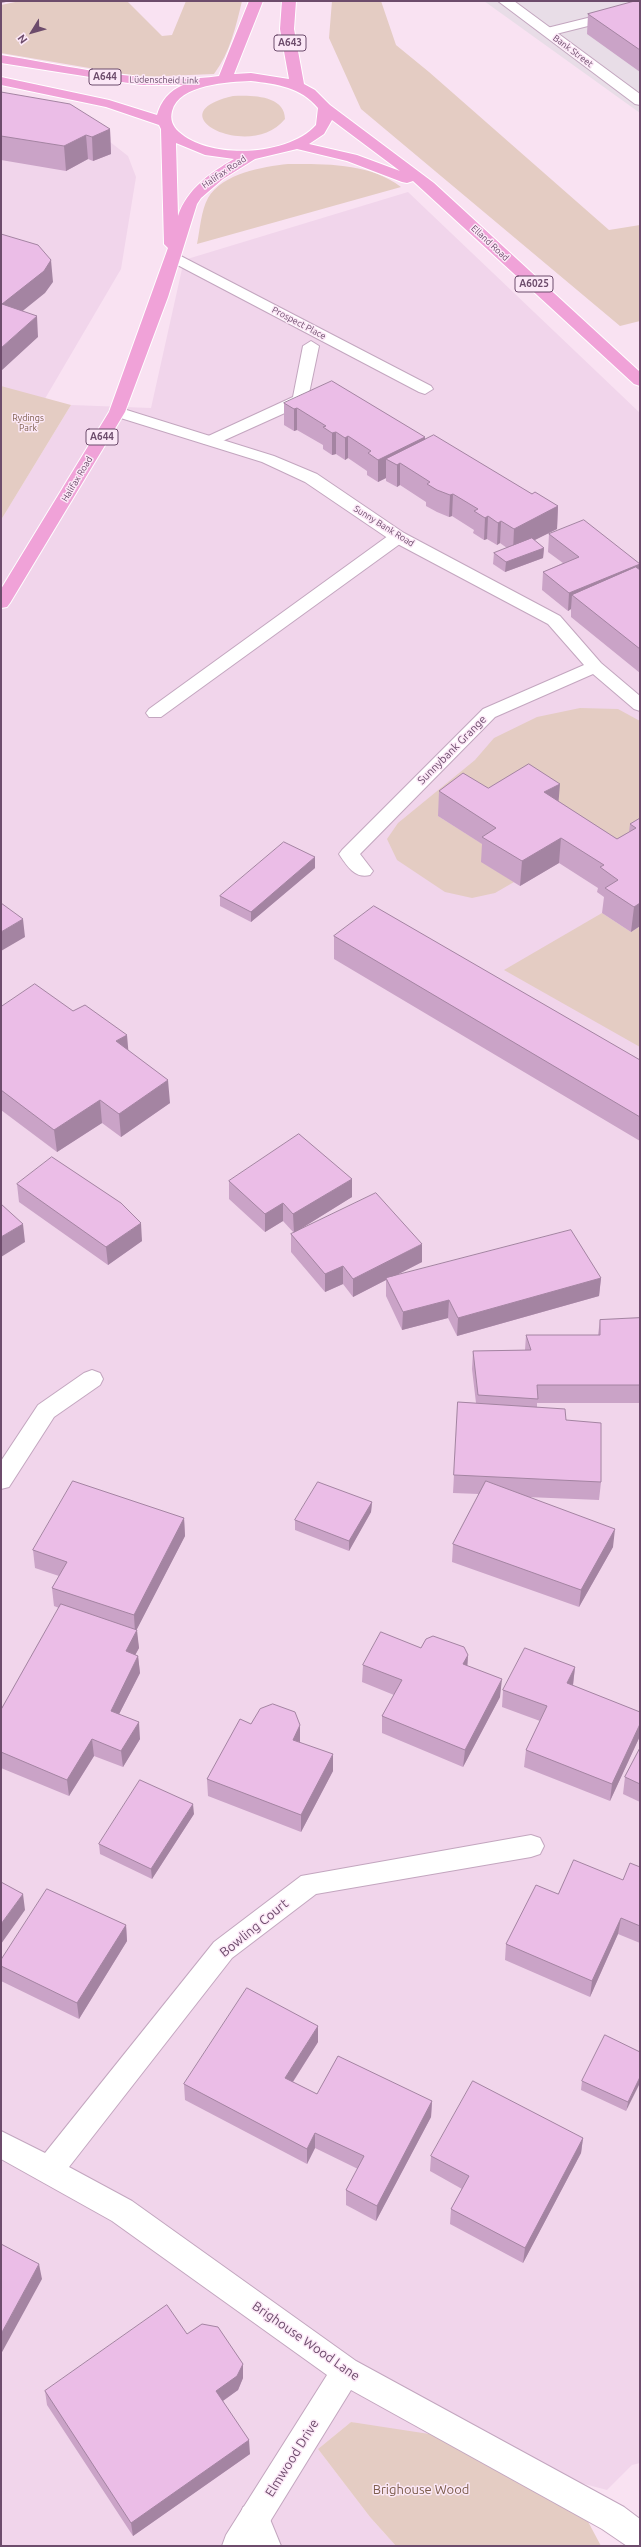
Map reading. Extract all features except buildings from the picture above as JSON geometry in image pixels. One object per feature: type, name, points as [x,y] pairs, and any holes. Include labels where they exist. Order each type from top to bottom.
[{"type":"main road","points":[[225,78],[256,1]]},
{"type":"main road","name":"A643","points":[[289,1],[287,29],[297,86]]},
{"type":"main road","name":"Lüdenscheid Link","points":[[1,59],[141,81],[210,81]]},
{"type":"main road","name":"Halifax Road","points":[[166,125],[180,140],[199,149],[224,154],[251,155],[276,152],[297,145],[315,134],[325,122],[325,108],[310,92],[297,86],[275,79],[251,77],[225,78],[210,81],[189,88],[173,98],[164,109],[173,257]]},
{"type":"main road","name":"A644","points":[[1,81],[109,104],[166,125]]},
{"type":"main road","name":"A6025","points":[[325,108],[429,186]]},
{"type":"main road","name":"A6025","points":[[297,145],[352,158],[429,186]]},
{"type":"main road","name":"Halifax Road","points":[[1,603],[117,412],[173,257],[190,203],[199,190],[251,155]]},
{"type":"main road","name":"Elland Road","points":[[429,186],[640,381]]},
{"type":"street","name":"Bank Street","points":[[505,1],[640,101]]},
{"type":"street","points":[[548,32],[640,8]]},
{"type":"street","name":"Prospect Place","points":[[173,257],[425,389]]},
{"type":"street","points":[[210,441],[301,400],[311,346]]},
{"type":"street","name":"Sunny Bank Road","points":[[117,412],[268,459],[311,478],[398,537],[554,620],[595,667],[640,705]]},
{"type":"street","points":[[155,713],[398,537]]},
{"type":"street","name":"Sunnybank Grange","points":[[363,871],[349,854],[488,713],[595,667]]},
{"type":"street","points":[[1,1480],[46,1411],[92,1379]]},
{"type":"street","name":"Bowling Court","points":[[49,2170],[224,1950],[310,1884],[531,1846]]},
{"type":"street","name":"Brighouse Wood Lane","points":[[1,2144],[122,2211],[346,2371],[613,2518],[640,2537]]},
{"type":"street","name":"Elmwood Drive","points":[[236,2546],[346,2371]]},
{"type":"street","points":[[254,2518],[266,2546]]},
{"type":"shaded area","points":[[484,1],[640,1],[640,113]]},
{"type":"shaded area","points":[[1,100],[100,134],[128,156],[136,177],[121,269],[36,414],[1,402]]},
{"type":"shaded area","points":[[408,192],[640,413],[640,2463],[632,2465],[607,2490],[351,2422],[318,2449],[370,2517],[396,2546],[1,2546],[1,520],[71,405],[151,408],[184,260]]},
{"type":"green space","points":[[20,1],[127,1],[162,36],[172,35],[186,1],[242,1],[235,30],[220,66],[214,74],[142,77],[1,53],[1,5]]},
{"type":"green space","points":[[332,1],[381,1],[396,45],[429,72],[609,230],[640,225],[640,321],[620,326],[361,109],[329,38]]},
{"type":"green space","points":[[233,96],[266,98],[273,101],[284,111],[285,119],[270,131],[251,136],[233,135],[216,130],[205,123],[203,113],[211,104]]},
{"type":"green space","points":[[288,164],[347,166],[362,169],[389,179],[401,187],[197,244],[204,209],[208,198],[215,189],[233,177],[255,169]]},
{"type":"green space","name":"Rydings Park","points":[[1,386],[71,405],[1,520]]},
{"type":"green space","points":[[580,708],[618,709],[640,721],[640,841],[628,849],[438,816],[495,852],[482,862],[514,882],[495,893],[472,898],[445,892],[397,860],[387,839],[398,823],[475,760],[494,738],[537,717]]},
{"type":"green space","points":[[602,913],[631,932],[640,926],[640,1047],[504,970]]},
{"type":"green space","name":"Brighouse Wood","points":[[351,2422],[501,2445],[584,2514],[601,2546],[396,2546],[370,2517],[318,2449]]}]
